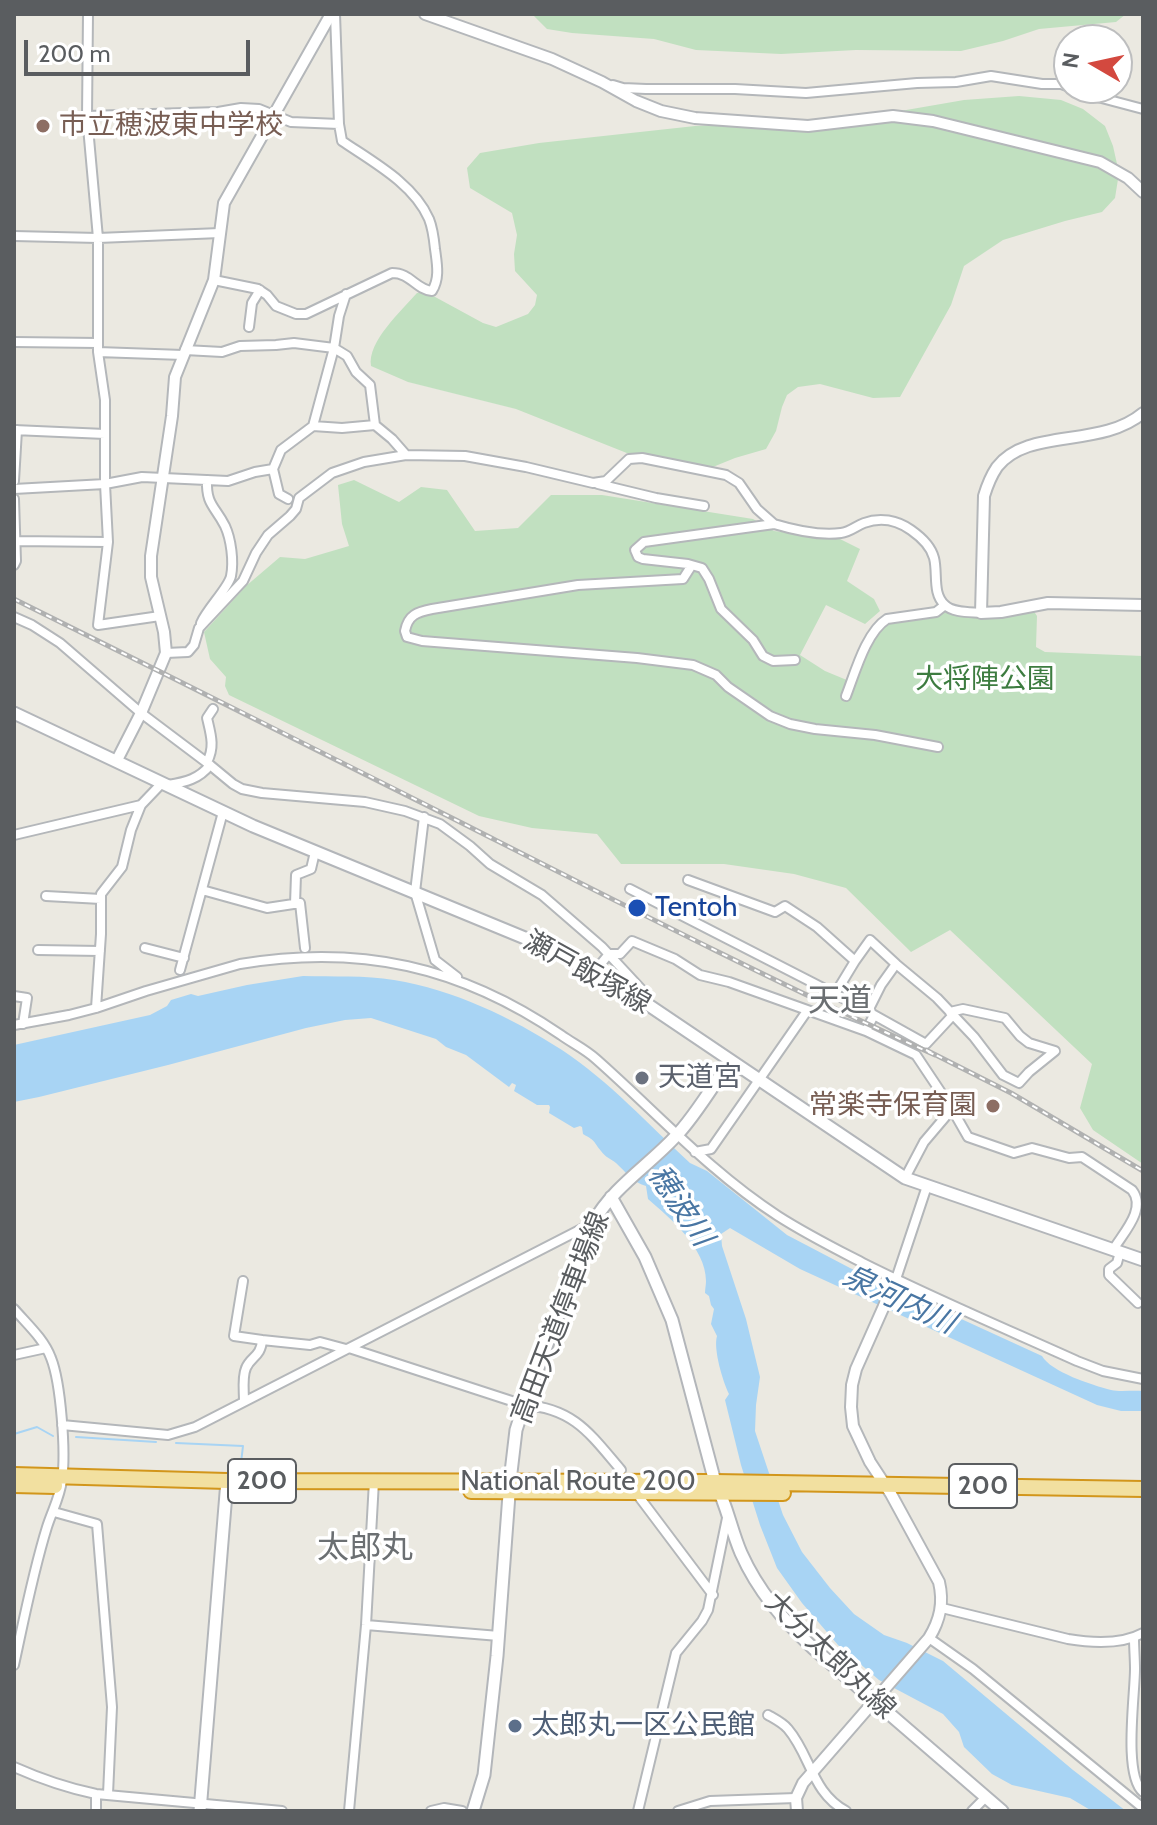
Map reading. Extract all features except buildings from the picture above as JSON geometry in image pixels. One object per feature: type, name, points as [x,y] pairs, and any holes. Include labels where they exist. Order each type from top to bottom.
[{"type":"highway","name":"National Route 200","points":[[14,1475],[62,1482]]},
{"type":"highway","name":"National Route 200","points":[[14,1485],[62,1482],[1143,1489]]},
{"type":"highway","name":"National Route 200","points":[[888,1489],[1143,1497]]},
{"type":"main road","name":"瀬戸飯塚線","points":[[14,713],[223,812],[537,943],[594,972],[644,1002],[905,1178],[1117,1251],[1142,1256]]},
{"type":"main road","name":"高田天道停車場線","points":[[473,1811],[484,1775],[516,1430],[524,1405],[593,1223],[612,1195],[676,1137],[730,1061]]},
{"type":"main road","name":"大分太郎丸線","points":[[612,1195],[645,1257],[672,1320],[723,1488],[728,1517],[740,1553],[759,1589],[795,1631],[1002,1811]]},
{"type":"main road","points":[[200,1807],[227,1485]]},
{"type":"street","points":[[88,14],[87,116],[98,238],[98,347],[105,400],[108,542],[98,625],[160,616]]},
{"type":"street","points":[[117,760],[166,653],[151,577],[151,556],[175,377],[214,280],[224,203],[333,14]]},
{"type":"street","points":[[214,280],[260,290],[276,306],[296,314],[306,314],[392,273],[402,273],[423,290],[432,291],[435,287],[438,274],[428,216],[412,194],[392,176],[342,141],[333,14]]},
{"type":"street","points":[[425,14],[552,59],[661,111],[695,118],[808,126],[893,116],[933,121],[1100,162],[1118,171],[1143,192]]},
{"type":"street","points":[[602,82],[623,88],[806,93],[956,82],[991,76],[1053,84]]},
{"type":"street","points":[[87,116],[218,112],[241,108],[259,109],[291,122],[339,124]]},
{"type":"street","points":[[14,236],[98,238],[220,233]]},
{"type":"street","points":[[249,327],[252,303],[260,290]]},
{"type":"street","points":[[288,499],[279,494],[273,469],[281,450],[313,426],[346,294]]},
{"type":"street","points":[[14,342],[184,352],[222,352],[240,346],[294,343],[334,348],[347,356],[356,372],[370,385],[375,425],[406,455]]},
{"type":"street","points":[[981,613],[984,496],[998,466],[1017,451],[1031,445],[1114,430],[1131,423],[1143,413]]},
{"type":"street","points":[[313,426],[342,428],[375,425]]},
{"type":"street","points":[[14,481],[16,430],[105,434]]},
{"type":"street","points":[[199,628],[243,581],[268,535],[296,509],[299,498],[332,473],[364,462],[406,455],[465,456],[704,506]]},
{"type":"street","points":[[593,483],[606,481],[629,459],[642,458],[726,475],[739,483],[757,509],[774,524]]},
{"type":"street","points":[[14,489],[105,484],[142,477],[228,481],[273,469]]},
{"type":"street","points":[[166,653],[188,652],[194,645],[206,612],[231,578],[232,555],[226,529],[208,501],[207,480]]},
{"type":"street","points":[[14,499],[14,565]]},
{"type":"street","points":[[795,660],[773,661],[763,656],[753,640],[721,609],[702,568],[643,559],[638,557],[635,550],[644,542],[774,524],[791,529],[844,533],[866,523],[884,520],[900,523],[926,543],[935,561],[939,598],[950,609],[981,613],[1048,603],[1143,605]]},
{"type":"street","points":[[16,541],[108,542]]},
{"type":"street","points":[[688,564],[690,568],[683,579],[578,585],[418,612],[410,617],[405,631],[407,637],[422,641],[693,665],[716,675],[770,716],[790,724],[938,747]]},
{"type":"street","points":[[846,696],[866,645],[880,623],[887,619],[936,612],[945,605]]},
{"type":"street","points":[[14,617],[60,643],[141,713],[242,789],[275,795],[365,802],[424,817],[449,830],[490,864],[542,895],[609,954],[641,989],[644,1002]]},
{"type":"street","points":[[96,1008],[101,894],[122,867],[141,805],[165,784],[200,776],[208,763],[213,743],[207,718],[213,709]]},
{"type":"street","points":[[14,835],[141,805]]},
{"type":"street","points":[[180,970],[223,812]]},
{"type":"street","points":[[424,817],[415,892],[435,960],[464,983]]},
{"type":"street","points":[[295,904],[296,875],[311,869],[315,852]]},
{"type":"street","points":[[688,880],[775,912],[785,906],[817,927],[855,961]]},
{"type":"street","points":[[630,889],[926,1044],[951,1013],[963,1009],[1005,1018],[1029,1043],[1055,1051],[1019,1083],[1003,1075],[974,1037],[951,1013],[937,998],[870,940],[835,994]]},
{"type":"street","points":[[202,890],[267,908],[300,903],[305,948]]},
{"type":"street","points":[[46,896],[101,899]]},
{"type":"street","points":[[609,954],[620,954],[632,941],[675,959],[700,975],[729,982],[866,1031],[916,1055],[968,1137],[1014,1153],[1032,1148],[1069,1158],[1082,1157],[1137,1196],[1135,1215],[1117,1251],[1117,1263],[1109,1269],[1109,1275],[1138,1303]]},
{"type":"street","points":[[145,948],[184,958]]},
{"type":"street","points":[[38,950],[100,951]]},
{"type":"street","points":[[594,972],[609,954]]},
{"type":"street","points":[[14,996],[27,998],[19,1024],[96,1008],[146,991],[266,959],[351,957],[391,962],[446,976],[512,1004],[593,1056],[676,1137],[776,1215],[825,1244],[1077,1361],[1103,1371],[1143,1379]]},
{"type":"street","points":[[866,1031],[881,985],[896,964]]},
{"type":"street","points":[[695,1152],[711,1149],[807,1011]]},
{"type":"street","points":[[905,1178],[924,1142],[952,1109]]},
{"type":"street","points":[[797,1811],[796,1798],[803,1783],[929,1638],[942,1608],[939,1582],[870,1462],[853,1426],[851,1407],[856,1369],[896,1279],[927,1186]]},
{"type":"street","points":[[62,1425],[168,1435],[195,1427],[593,1223]]},
{"type":"street","points":[[243,1281],[234,1336],[310,1345],[320,1342],[348,1348],[535,1406],[575,1420],[621,1470]]},
{"type":"street","points":[[14,1309],[46,1348],[55,1369],[62,1425],[62,1482],[48,1525],[14,1665]]},
{"type":"street","points":[[244,1401],[246,1369],[258,1354],[262,1340]]},
{"type":"street","points":[[14,1355],[46,1348]]},
{"type":"street","points":[[349,1811],[366,1625],[374,1485]]},
{"type":"street","points":[[640,1498],[713,1595]]},
{"type":"street","points":[[54,1512],[97,1524],[112,1707],[108,1794]]},
{"type":"street","points":[[638,1811],[676,1653],[708,1610],[728,1517]]},
{"type":"street","points":[[14,1602],[28,1602]]},
{"type":"street","points":[[942,1608],[1078,1641],[1138,1635],[1131,1720],[1132,1760],[1138,1788],[1143,1792]]},
{"type":"street","points":[[366,1625],[499,1636]]},
{"type":"street","points":[[929,1638],[973,1669],[1143,1808]]},
{"type":"street","points":[[768,1715],[790,1732],[824,1794],[846,1811]]},
{"type":"street","points":[[14,1767],[74,1790],[96,1794],[200,1807],[282,1811]]},
{"type":"street","points":[[96,1794],[96,1811]]},
{"type":"street","points":[[972,1811],[986,1797]]},
{"type":"street","points":[[678,1811],[796,1798]]},
{"type":"street","points":[[431,1811],[444,1808],[462,1811]]},
{"type":"green space","points":[[1126,14],[1116,22],[1053,24],[1053,28],[961,51],[856,50],[781,54],[696,50],[654,39],[572,33],[547,29],[534,16]]},
{"type":"green space","points":[[1019,96],[1053,99],[1053,104],[1071,104],[1083,109],[1105,126],[1113,146],[1119,173],[1115,198],[1102,212],[1003,240],[964,266],[951,305],[900,397],[873,398],[820,384],[798,387],[787,395],[776,431],[766,449],[703,471],[683,471],[662,467],[516,409],[408,382],[371,366],[374,347],[380,337],[417,293],[426,292],[496,327],[528,314],[535,305],[537,295],[515,271],[517,235],[512,213],[470,188],[467,168],[480,153],[539,143],[695,126],[860,118],[964,100]]},
{"type":"green space","name":"大将陣公園","points":[[354,480],[399,502],[421,487],[447,490],[475,531],[518,528],[551,495],[602,495],[753,519],[774,531],[840,539],[860,549],[847,581],[874,599],[880,611],[865,624],[826,605],[800,655],[825,671],[854,683],[878,631],[885,623],[927,618],[947,612],[992,618],[1033,610],[1037,616],[1036,647],[1045,652],[1143,656],[1143,1164],[1093,1130],[1080,1108],[1092,1064],[950,930],[911,952],[846,888],[794,874],[724,864],[621,864],[597,834],[532,828],[479,816],[229,695],[225,686],[226,677],[210,659],[204,632],[246,586],[280,557],[305,559],[349,546],[342,524],[338,485]]},
{"type":"water","points":[[303,976],[394,980],[460,998],[502,1016],[579,1062],[690,1163],[707,1171],[787,1235],[850,1268],[1042,1356],[1073,1377],[1111,1390],[1143,1391],[1143,1411],[1121,1411],[1097,1405],[800,1269],[730,1228],[721,1234],[760,1377],[755,1431],[783,1515],[802,1552],[854,1614],[884,1635],[943,1661],[1126,1811],[1092,1811],[1070,1798],[1012,1785],[992,1774],[964,1747],[959,1732],[943,1714],[879,1680],[838,1645],[802,1603],[777,1568],[741,1465],[725,1400],[729,1394],[717,1357],[717,1336],[711,1324],[714,1309],[705,1293],[706,1281],[700,1257],[685,1235],[648,1199],[646,1186],[604,1155],[583,1134],[582,1127],[574,1128],[549,1113],[549,1105],[537,1105],[514,1091],[516,1085],[512,1083],[509,1087],[466,1055],[436,1039],[371,1018],[306,1028],[14,1102],[14,1045],[150,1015],[167,1006],[171,1000],[191,994],[198,996]]},
{"type":"waterway","points":[[14,1434],[37,1427],[53,1436]]},
{"type":"waterway","points":[[76,1437],[156,1442]]},
{"type":"waterway","points":[[176,1443],[243,1446],[240,1471]]},
{"type":"railway","points":[[14,599],[692,939],[935,1055]]},
{"type":"railway","points":[[926,1050],[1011,1093],[1143,1171]]},
{"type":"place","name":"市立穂波東中学校","points":[[43,126]]},
{"type":"place","name":"Tentoh","points":[[637,908]]},
{"type":"place","name":"天道宮","points":[[642,1078]]},
{"type":"place","name":"常楽寺保育園","points":[[993,1106]]},
{"type":"place","name":"太郎丸一区公民館","points":[[515,1726]]},
{"type":"district","name":"天道","points":[[840,1002]]},
{"type":"district","name":"太郎丸","points":[[365,1549]]},
{"type":"water label","name":"穂波川","points":[[680,1206]]},
{"type":"water label","name":"泉河内川","points":[[899,1300]]}]
